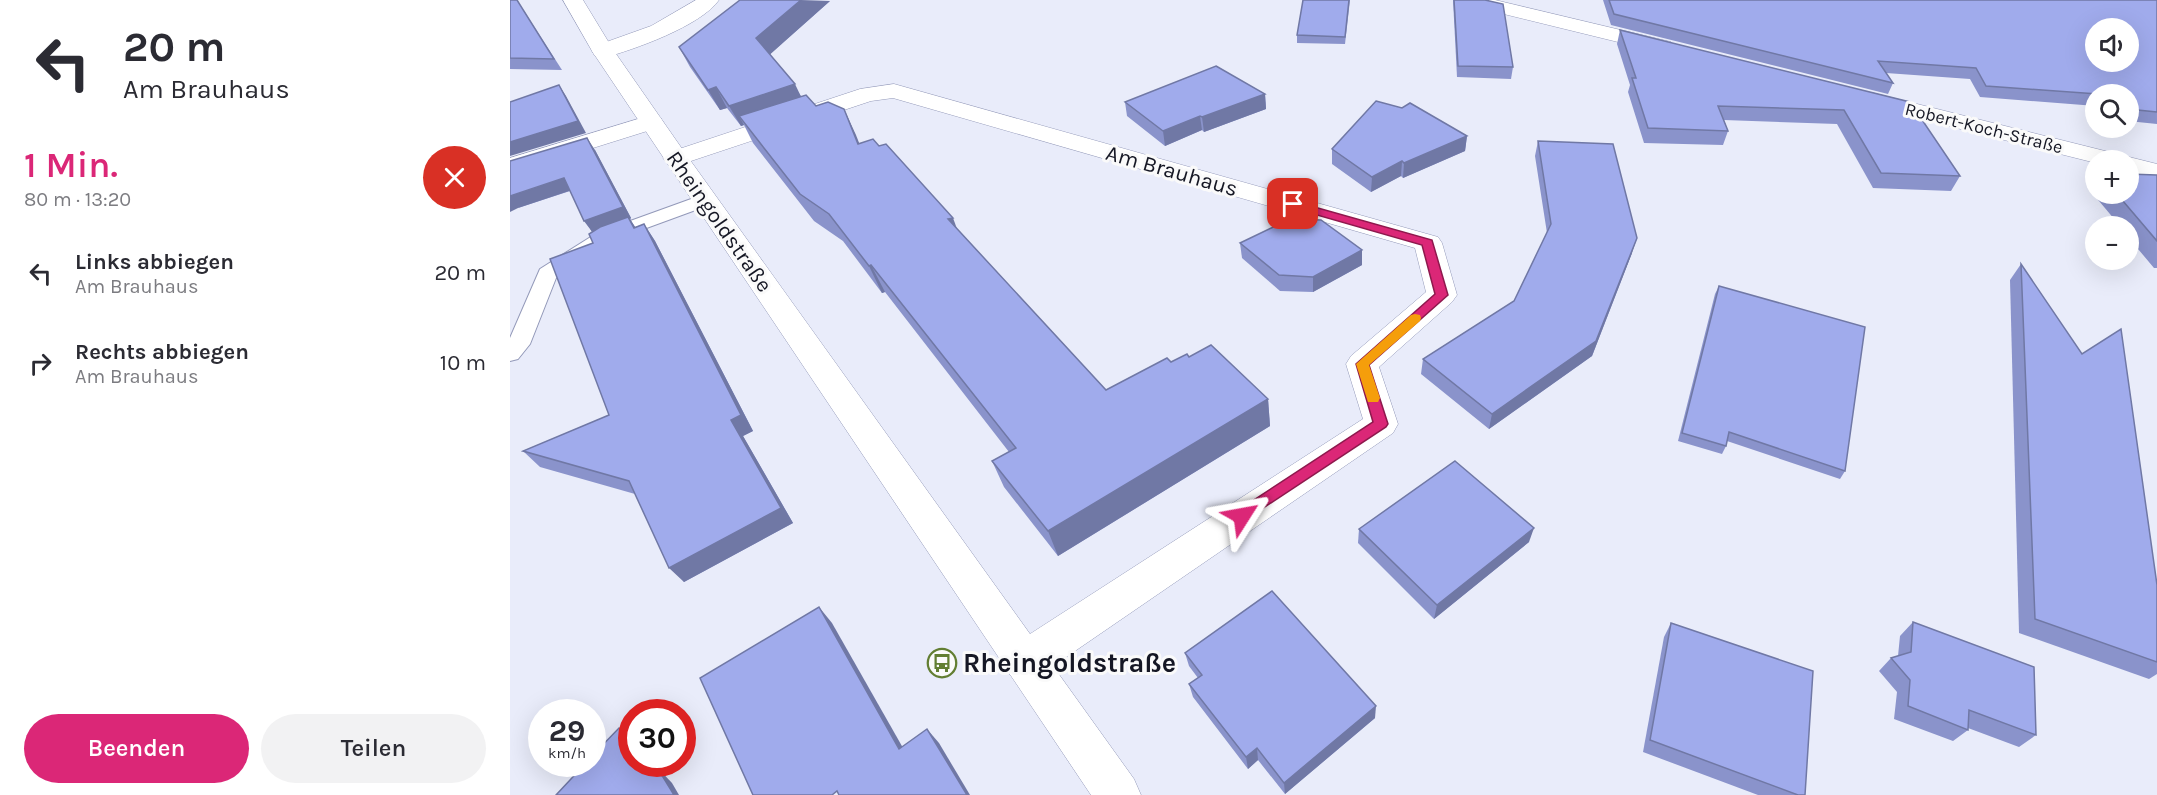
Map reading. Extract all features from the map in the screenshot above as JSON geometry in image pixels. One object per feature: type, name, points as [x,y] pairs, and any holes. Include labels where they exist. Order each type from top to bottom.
[{"type":"street","name":"Rheingoldstraße","points":[[573,0],[603,51],[651,122],[1118,795]]},
{"type":"street","points":[[603,51],[661,32],[678,23],[709,0]]},
{"type":"street","points":[[1470,0],[1687,53]]},
{"type":"street","name":"Am Brauhaus","points":[[676,158],[868,94],[894,91],[1428,243],[1442,295],[1362,364],[1381,424],[1025,661]]},
{"type":"street","name":"Robert-Koch-Straße","points":[[1848,93],[2085,153]]},
{"type":"street","points":[[510,166],[651,122]]},
{"type":"street","points":[[2139,167],[2157,172]]},
{"type":"lane","points":[[510,353],[519,344],[547,274],[604,237],[705,200]]},
{"type":"building","points":[[510,0],[517,0],[554,59],[510,58]]},
{"type":"building","points":[[740,0],[801,0],[756,38],[795,84],[729,106],[716,87],[708,90],[679,47]]},
{"type":"building","points":[[1303,0],[1349,0],[1345,37],[1297,35]]},
{"type":"building","points":[[1454,0],[1485,0],[1503,4],[1513,67],[1458,66]]},
{"type":"building","points":[[1609,0],[2157,0],[2157,112],[2139,110],[2139,84],[2085,84],[2085,93],[1986,86],[1976,68],[1878,61],[1893,83],[1614,14]]},
{"type":"building","points":[[1620,30],[1910,102],[1960,176],[1881,173],[1844,110],[1718,106],[1728,131],[1648,128],[1632,78],[1636,78]]},
{"type":"building","points":[[1216,66],[1265,94],[1163,131],[1125,102]]},
{"type":"building","points":[[559,85],[578,121],[510,142],[510,102]]},
{"type":"building","points":[[806,95],[816,106],[828,102],[844,109],[858,144],[873,139],[879,146],[886,144],[953,218],[948,219],[1106,390],[1167,358],[1171,362],[1187,354],[1189,357],[1211,345],[1268,399],[1048,531],[992,461],[1016,448],[829,214],[800,194],[739,116]]},
{"type":"building","points":[[1376,101],[1402,108],[1410,103],[1467,136],[1404,163],[1402,161],[1372,177],[1332,149]]},
{"type":"building","points":[[587,138],[623,207],[584,221],[564,178],[510,196],[510,161]]},
{"type":"building","points":[[1538,141],[1613,144],[1637,238],[1596,341],[1492,414],[1423,359],[1514,301],[1551,224]]},
{"type":"building","points":[[2139,174],[2157,175],[2157,241],[2139,220],[2139,216],[2136,216],[2126,204],[2139,204]]},
{"type":"building","points":[[628,217],[634,228],[644,224],[741,415],[731,420],[781,508],[669,568],[629,481],[523,451],[609,415],[550,259],[593,243],[589,234],[600,227]]},
{"type":"building","points":[[1290,219],[1321,220],[1362,250],[1313,277],[1279,275],[1240,243]]},
{"type":"building","points":[[2021,264],[2082,354],[2121,329],[2157,585],[2157,662],[2035,619]]},
{"type":"building","points":[[1719,286],[1865,327],[1845,471],[1729,432],[1726,446],[1682,433]]},
{"type":"building","points":[[1455,461],[1534,528],[1437,605],[1359,529]]},
{"type":"building","points":[[1272,591],[1376,706],[1284,783],[1257,748],[1246,757],[1189,684],[1202,675],[1185,653]]},
{"type":"building","points":[[819,607],[899,749],[927,729],[967,795],[839,795],[837,791],[832,795],[753,795],[700,678]]},
{"type":"building","points":[[1913,622],[2034,667],[2036,735],[1969,710],[1968,730],[1908,706],[1910,680],[1891,658],[1911,652]]},
{"type":"building","points":[[1671,623],[1813,671],[1805,795],[1798,795],[1650,740]]},
{"type":"building","points":[[618,729],[618,777],[663,777],[674,795],[556,795],[573,777],[606,777],[606,741]]},
{"type":"slow traffic","points":[[1373,398],[1362,364],[1415,318]]},
{"type":"place","name":"Rheingoldstraße","points":[[942,663]]},
{"type":"route","points":[[1242,516],[1381,424],[1362,364],[1442,295],[1428,243],[1293,204]]}]
